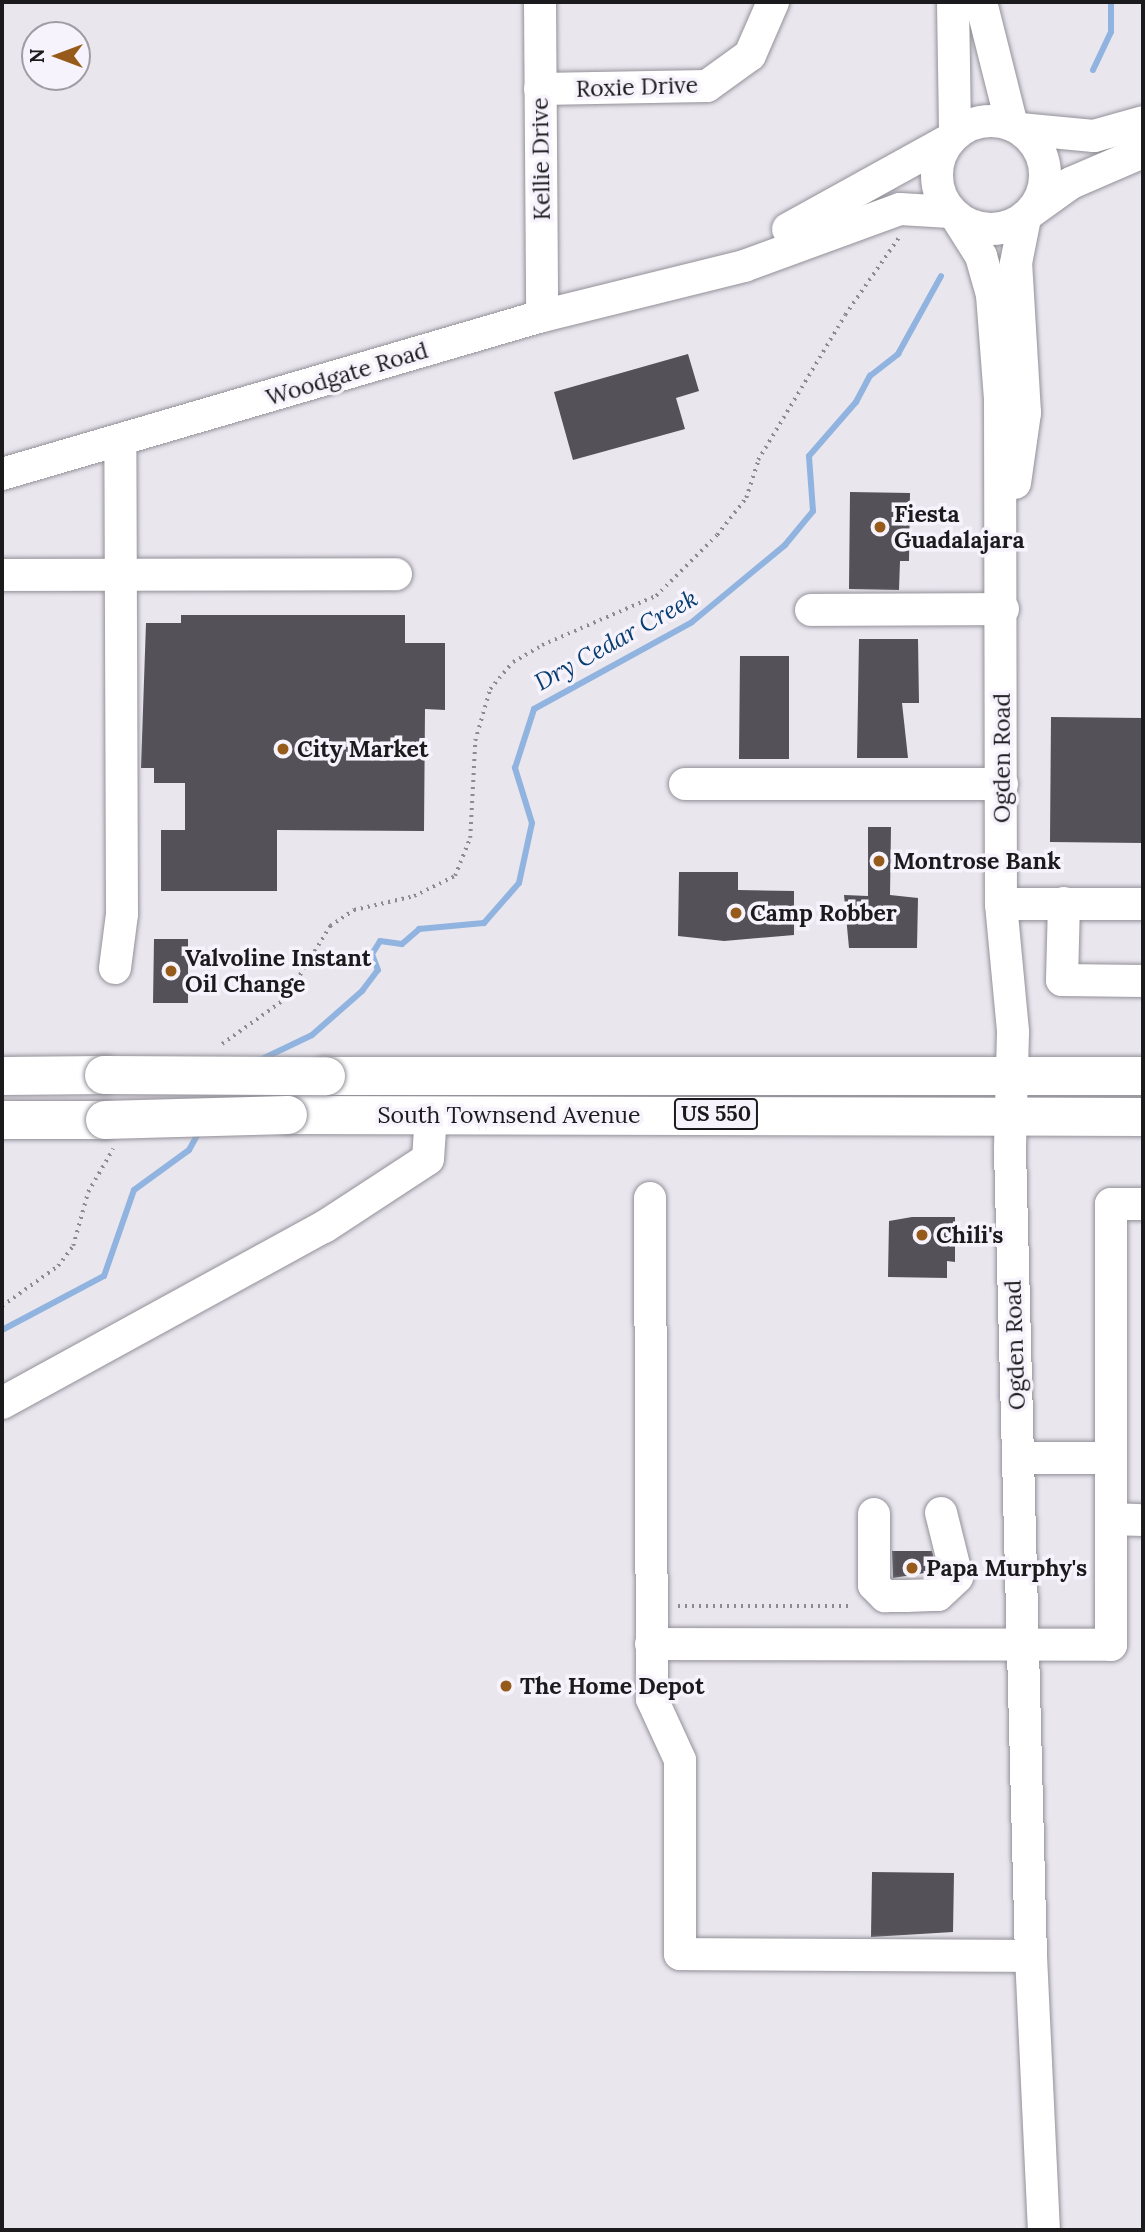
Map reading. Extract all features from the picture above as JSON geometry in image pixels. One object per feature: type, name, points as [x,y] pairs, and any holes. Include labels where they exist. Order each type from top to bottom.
[{"type":"highway","name":"South Townsend Avenue","points":[[2,1076],[1143,1075]]},
{"type":"highway","name":"South Townsend Avenue","points":[[2,1120],[111,1132],[288,1115],[1143,1117]]},
{"type":"street","name":"Kellie Drive","points":[[540,2],[542,316]]},
{"type":"street","name":"Roxie Drive","points":[[540,89],[707,86],[750,55],[773,2]]},
{"type":"street","points":[[953,2],[952,137],[937,184],[953,215],[983,229],[1028,215],[1071,183],[1143,152]]},
{"type":"street","points":[[981,2],[1016,127],[1042,158],[1041,195],[1028,215]]},
{"type":"street","points":[[952,137],[982,121],[1094,136],[1143,122]]},
{"type":"street","name":"Woodgate Road","points":[[693,277],[952,137]]},
{"type":"street","name":"Woodgate Road","points":[[2,474],[120,442],[542,316],[693,277],[900,209],[953,215]]},
{"type":"street","name":"Ogden Road","points":[[953,215],[981,257],[992,295],[1003,609],[1000,904],[1012,1075],[1018,1458],[1031,1956],[1044,2230]]},
{"type":"street","name":"Ogden Road","points":[[1003,609],[1025,413],[1016,263],[1028,215]]},
{"type":"street","points":[[115,968],[122,914],[120,442]]},
{"type":"street","points":[[2,575],[120,572],[396,575]]},
{"type":"street","points":[[811,610],[1003,609]]},
{"type":"street","points":[[685,784],[1002,784]]},
{"type":"street","points":[[1064,903],[1062,980],[1143,981]]},
{"type":"street","points":[[1000,904],[1143,904]]},
{"type":"street","points":[[2,1403],[312,1234],[428,1159],[431,1115]]},
{"type":"street","points":[[650,1198],[652,1699],[680,1760],[680,1954],[1031,1956]]},
{"type":"street","points":[[651,1644],[1111,1645],[1111,1204],[1143,1204]]},
{"type":"street","points":[[1018,1458],[1111,1458]]},
{"type":"street","points":[[874,1514],[874,1585],[885,1596],[906,1596],[938,1595],[957,1577],[942,1513]]},
{"type":"street","points":[[1111,1519],[1143,1520]]},
{"type":"path","points":[[211,1056],[239,1027],[285,999],[330,926],[354,911],[414,896],[456,876],[470,838],[475,741],[490,688],[513,662],[542,645],[656,596],[717,535],[746,498],[758,460],[845,315],[900,240],[900,209]]},
{"type":"path","points":[[2,1306],[58,1266],[73,1246],[88,1192],[111,1132]]},
{"type":"path","points":[[651,1606],[850,1606]]},
{"type":"building","points":[[688,354],[699,391],[676,398],[685,429],[573,460],[554,392]]},
{"type":"building","name":"Fiesta Guadalajara","points":[[850,492],[910,493],[909,561],[900,561],[899,590],[849,589]]},
{"type":"building","name":"City Market","points":[[181,615],[405,615],[405,643],[445,643],[445,710],[425,709],[424,831],[277,830],[277,891],[161,891],[161,830],[185,830],[185,783],[154,783],[154,768],[141,768],[146,623],[181,623]]},
{"type":"building","points":[[859,639],[918,639],[919,703],[902,703],[908,758],[857,758]]},
{"type":"building","points":[[740,656],[789,656],[789,759],[739,759]]},
{"type":"building","points":[[1051,717],[1143,718],[1143,843],[1050,842]]},
{"type":"building","name":"Montrose Bank","points":[[868,827],[891,827],[890,895],[918,898],[917,948],[849,948],[844,895],[868,896]]},
{"type":"building","name":"Camp Robber","points":[[679,872],[738,872],[738,890],[794,891],[794,935],[724,941],[678,936]]},
{"type":"building","name":"Valvoline Instant Oil Change","points":[[154,939],[188,939],[188,1003],[153,1003]]},
{"type":"building","name":"Chili's","points":[[912,1217],[955,1217],[955,1262],[947,1261],[947,1278],[888,1277],[889,1221]]},
{"type":"building","points":[[892,1551],[932,1551],[937,1571],[893,1578]]},
{"type":"building","points":[[872,1872],[954,1873],[953,1932],[871,1937]]},
{"type":"waterway","name":"Dry Cedar Creek","points":[[1093,70],[1111,32],[1111,2]]},
{"type":"waterway","name":"Dry Cedar Creek","points":[[262,1059],[312,1035],[362,991],[378,970],[372,954],[380,941],[402,944],[419,929],[484,923],[519,883],[532,823],[515,768],[534,709],[692,622],[785,545],[813,511],[809,456],[856,402],[870,376],[898,354],[941,276]]},
{"type":"waterway","name":"Dry Cedar Creek","points":[[2,1330],[104,1276],[134,1190],[189,1150],[199,1132]]},
{"type":"place","name":"Fiesta Guadalajara","points":[[880,527]]},
{"type":"place","name":"City Market","points":[[283,749]]},
{"type":"place","name":"Montrose Bank","points":[[879,861]]},
{"type":"place","name":"Camp Robber","points":[[736,913]]},
{"type":"place","name":"Valvoline Instant Oil Change","points":[[171,971]]},
{"type":"place","name":"Chili's","points":[[922,1235]]},
{"type":"place","name":"Papa Murphy's","points":[[912,1568]]},
{"type":"place","name":"The Home Depot","points":[[506,1686]]}]
